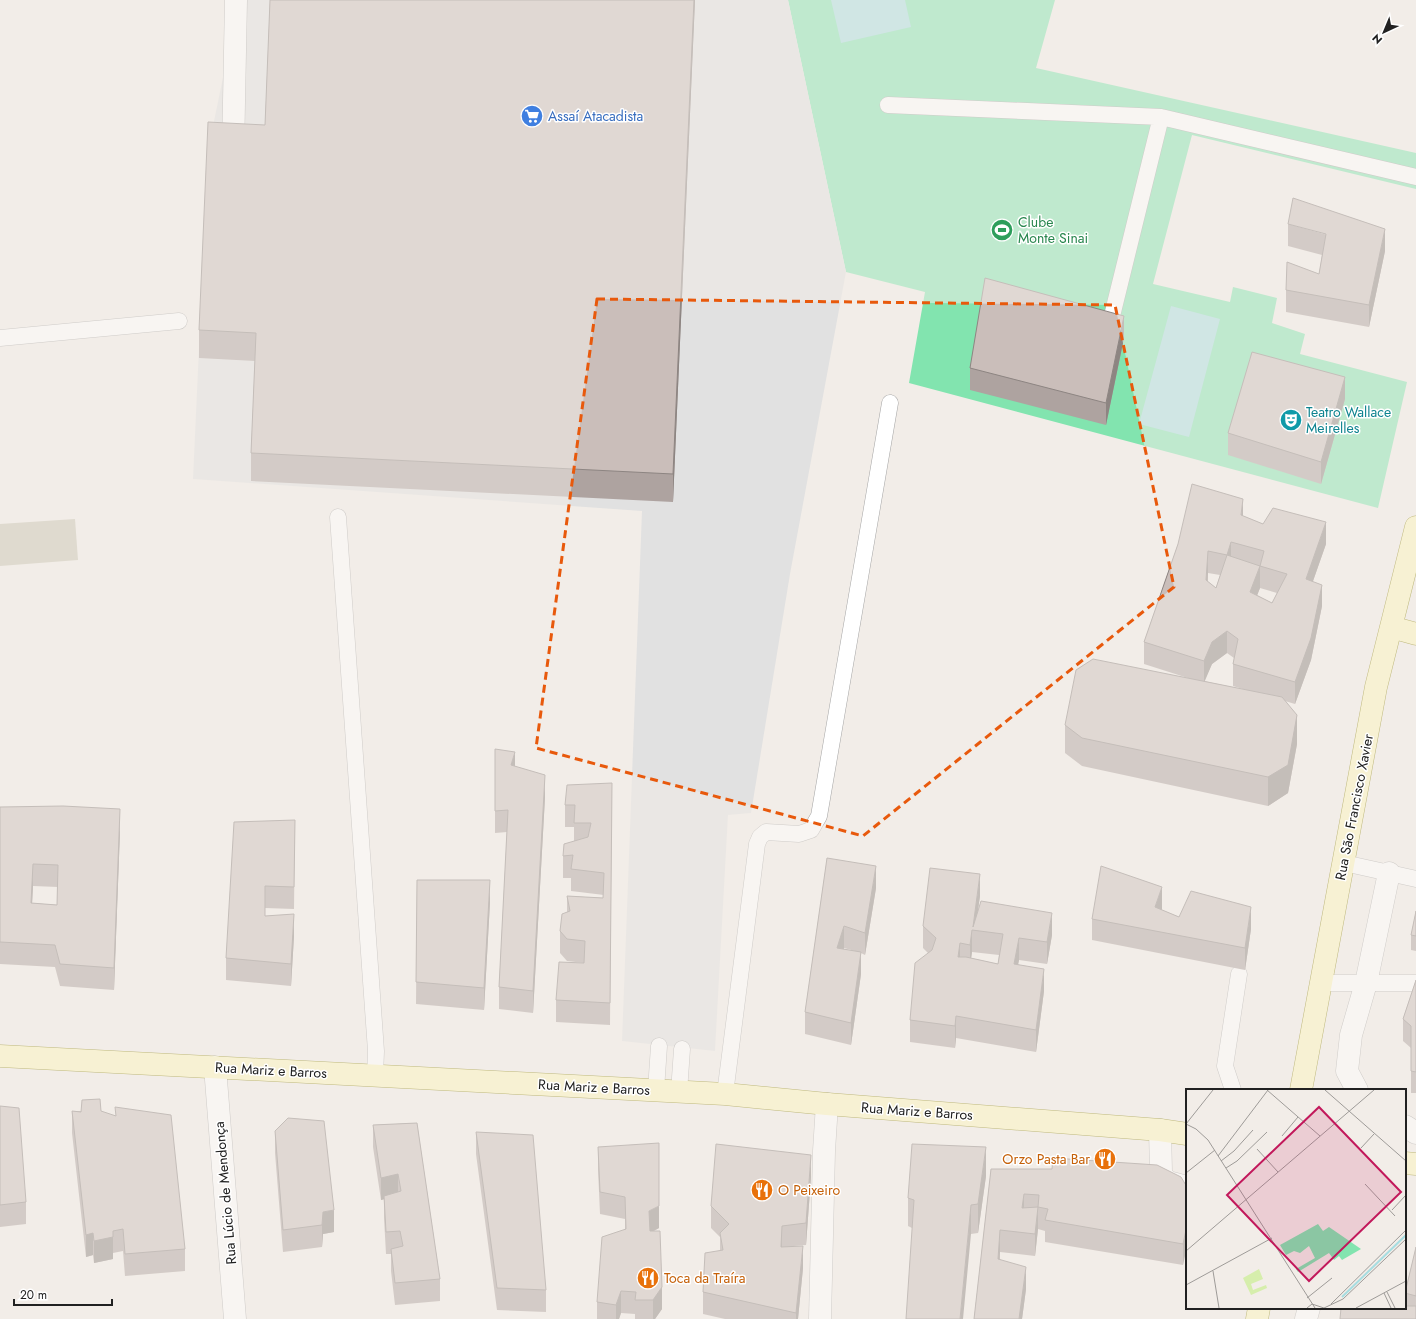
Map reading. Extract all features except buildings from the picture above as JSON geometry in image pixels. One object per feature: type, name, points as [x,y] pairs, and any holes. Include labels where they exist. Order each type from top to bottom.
[{"type":"street","points":[[233,175],[236,0]]},
{"type":"street","name":"Rua São Francisco Xavier","points":[[1301,1089],[1376,687],[1416,527]]},
{"type":"street","points":[[1391,627],[1416,634]]},
{"type":"street","points":[[1356,1089],[1347,1071],[1351,1035],[1366,983],[1389,873]]},
{"type":"street","name":"Rua Mariz e Barros","points":[[0,1056],[725,1094],[827,1104],[1160,1130],[1186,1134]]},
{"type":"street","name":"Rua Lúcio de Mendonça","points":[[214,1067],[236,1319]]},
{"type":"street","points":[[820,1319],[824,1151],[827,1104]]},
{"type":"street","points":[[1406,1127],[1416,1134]]},
{"type":"street","points":[[1160,1130],[1161,1172],[1163,1178],[1169,1182],[1186,1187]]},
{"type":"street","points":[[1406,1163],[1416,1164]]},
{"type":"street","points":[[1257,1319],[1259,1309]]},
{"type":"street","points":[[1306,1319],[1309,1309]]},
{"type":"lane","points":[[888,105],[1161,118],[1416,177]]},
{"type":"lane","points":[[1111,320],[1161,118]]},
{"type":"lane","points":[[0,338],[179,321]]},
{"type":"lane","points":[[725,1094],[757,844],[760,837],[766,832],[799,834],[811,830],[819,816],[890,403]]},
{"type":"lane","points":[[338,517],[376,1051],[375,1076]]},
{"type":"lane","points":[[1344,863],[1416,879]]},
{"type":"lane","points":[[1233,1089],[1225,1066],[1240,974]]},
{"type":"lane","points":[[1321,983],[1416,983]]},
{"type":"lane","points":[[656,1090],[659,1046]]},
{"type":"lane","points":[[679,1092],[682,1049]]},
{"type":"highlighted area","points":[[597,299],[1115,305],[1174,587],[863,836],[536,748]]},
{"type":"shaded area","points":[[239,0],[788,0],[846,272],[790,574],[751,813],[728,815],[715,1051],[622,1041],[642,511],[193,479],[208,150]]},
{"type":"shaded area","points":[[75,519],[78,560],[0,566],[0,524]]},
{"type":"green space","name":"Clube Monte Sinai","points":[[788,0],[1055,0],[1036,68],[1416,153],[1416,189],[1192,135],[1153,284],[1230,302],[1233,287],[1277,298],[1272,323],[1305,334],[1300,354],[1407,382],[1378,508],[909,383],[925,292],[846,272]]},
{"type":"water","points":[[831,0],[905,0],[911,27],[841,43]]},
{"type":"water","points":[[1171,306],[1220,319],[1189,437],[1139,424]]},
{"type":"place","name":"Assaí Atacadista","points":[[532,116]]},
{"type":"place","name":"Clube Monte Sinai","points":[[1002,230]]},
{"type":"place","name":"Teatro Wallace Meirelles","points":[[1291,420]]},
{"type":"place","name":"Orzo Pasta Bar","points":[[1105,1159]]},
{"type":"place","name":"O Peixeiro","points":[[762,1190]]},
{"type":"place","name":"Toca da Traíra","points":[[648,1278]]}]
